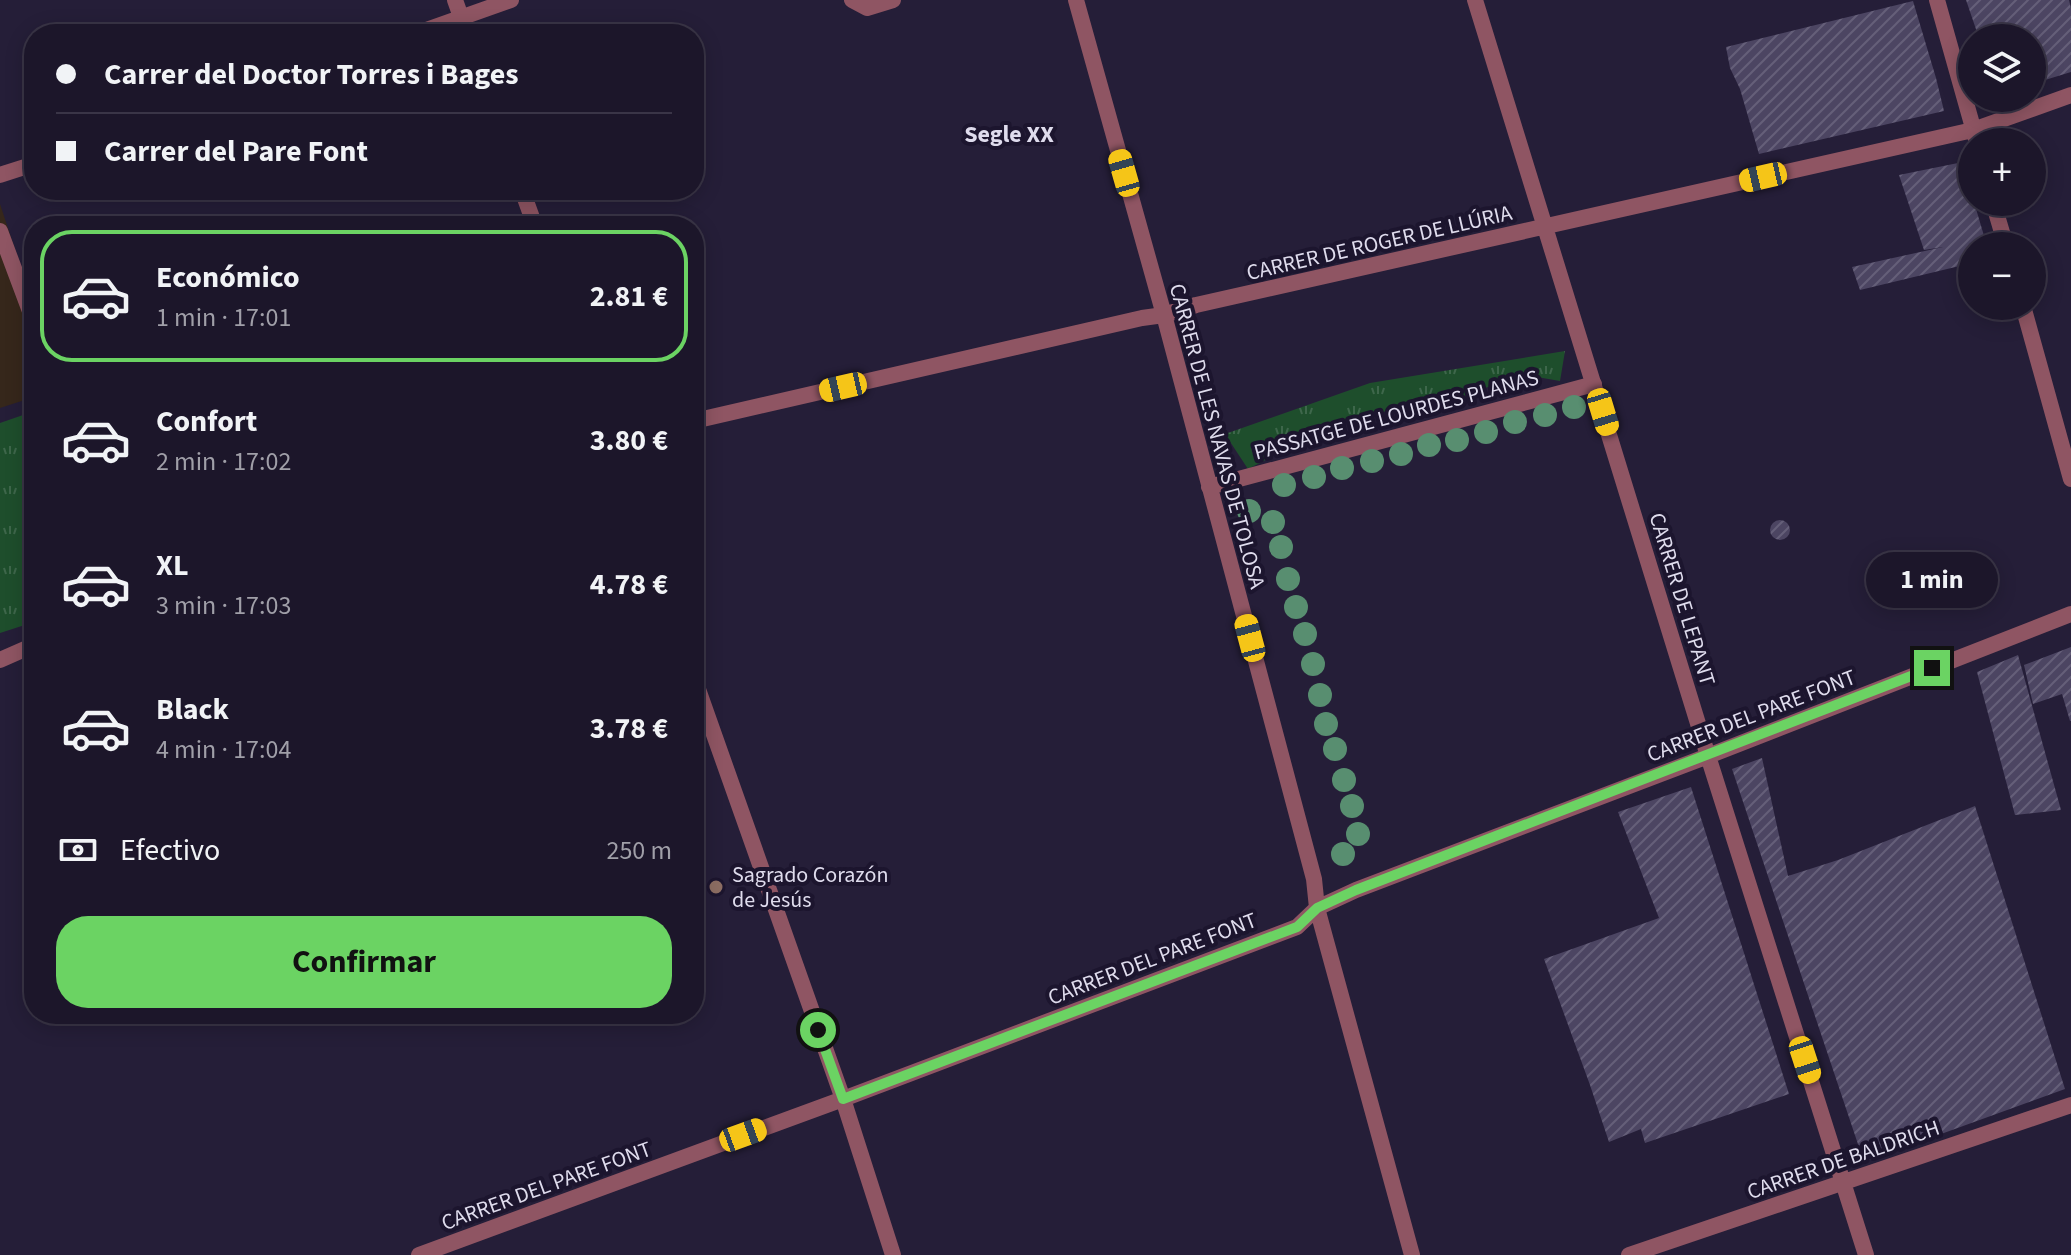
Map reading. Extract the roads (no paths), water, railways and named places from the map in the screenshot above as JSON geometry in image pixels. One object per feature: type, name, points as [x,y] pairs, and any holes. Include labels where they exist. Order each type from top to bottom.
[{"type":"street","points":[[455,0],[463,24]]},
{"type":"street","points":[[468,24],[511,0]]},
{"type":"street","points":[[852,0],[867,8],[893,0]]},
{"type":"street","name":"CARRER DE LES NAVAS DE TOLOSA","points":[[1076,0],[1164,315],[1314,879],[1317,908],[1412,1255]]},
{"type":"street","name":"CARRER DE LEPANT","points":[[1475,0],[1708,756],[1866,1255]]},
{"type":"street","points":[[1937,0],[1973,128]]},
{"type":"street","name":"CARRER DE ROGER DE LLÚRIA","points":[[1994,128],[2071,95]]},
{"type":"street","name":"CARRER DE ROGER DE LLÚRIA","points":[[704,419],[1545,227],[1958,140]]},
{"type":"street","points":[[0,175],[24,167]]},
{"type":"street","points":[[0,231],[24,295]]},
{"type":"street","points":[[2027,320],[2071,479]]},
{"type":"street","name":"PASSATGE DE LOURDES PLANAS","points":[[1209,487],[1594,384]]},
{"type":"street","name":"CARRER DEL PARE FONT","points":[[419,1255],[1297,927],[1317,908],[1356,890],[2071,614]]},
{"type":"street","points":[[0,660],[24,649]]},
{"type":"street","points":[[704,706],[843,1099],[893,1255]]},
{"type":"street","name":"CARRER DE BALDRICH","points":[[1629,1255],[2071,1105]]},
{"type":"place","name":"Sagrado Corazón de Jesús","points":[[716,887]]},
{"type":"district","name":"Segle XX","points":[[1009,134]]}]
